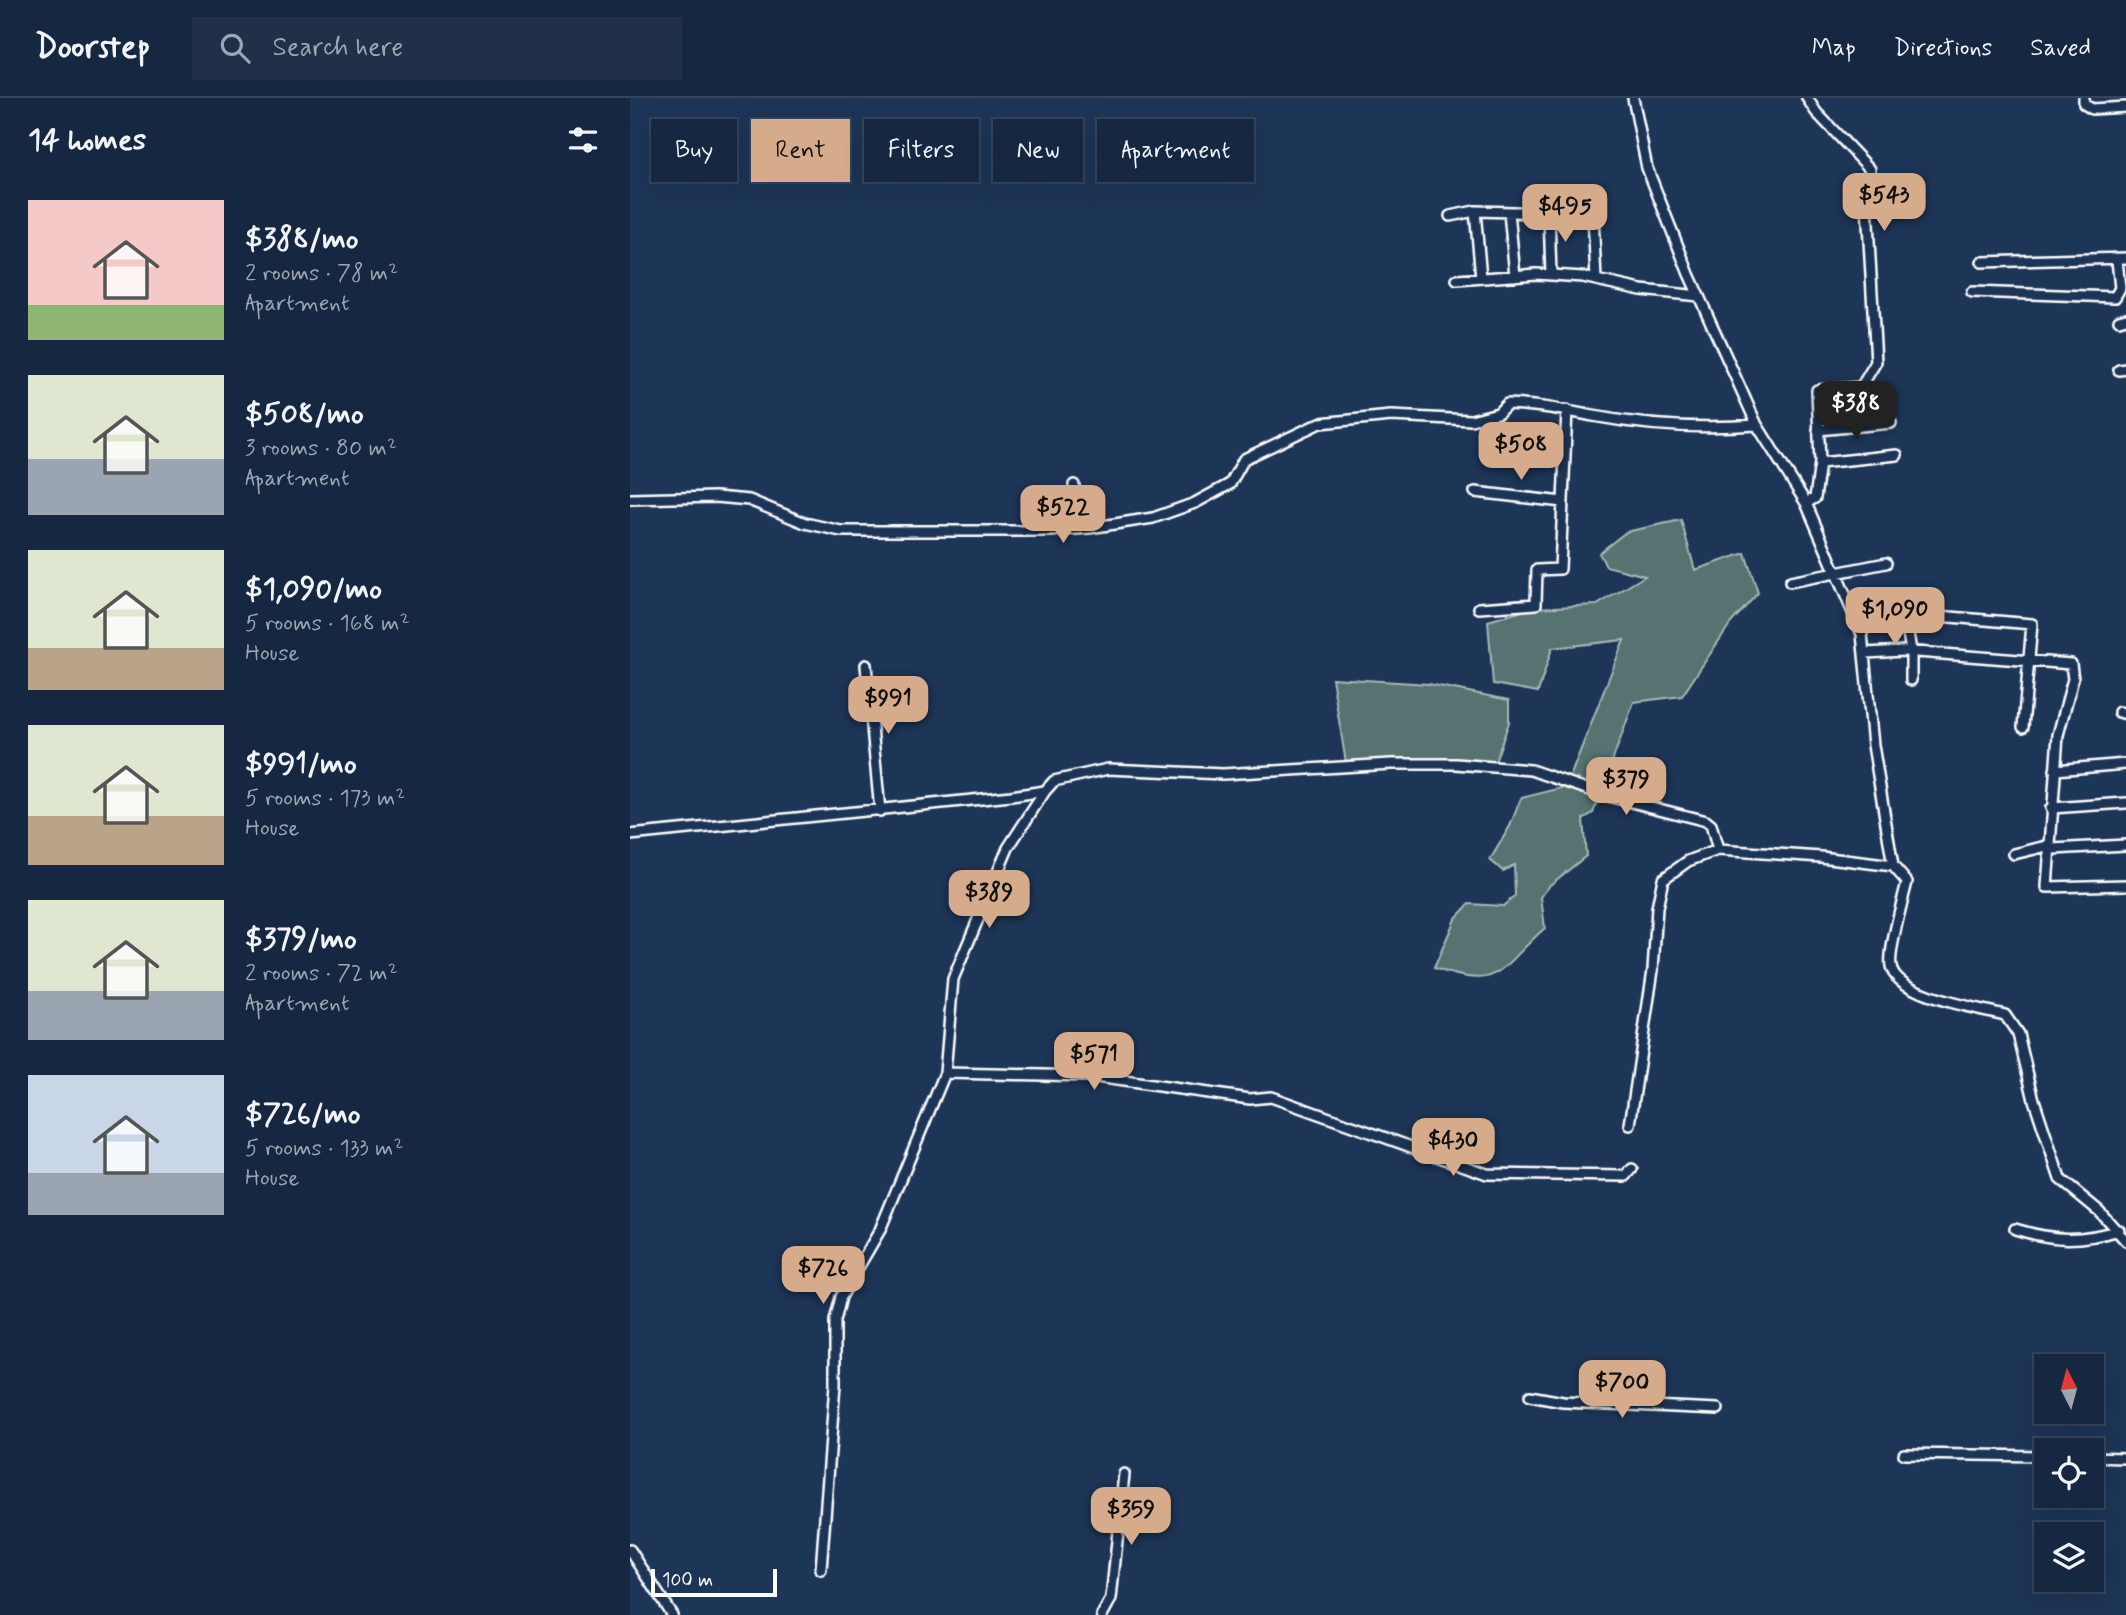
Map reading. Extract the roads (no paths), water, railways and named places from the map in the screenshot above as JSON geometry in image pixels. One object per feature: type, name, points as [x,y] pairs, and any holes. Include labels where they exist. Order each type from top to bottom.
[{"type":"street","points":[[1633,98],[1647,168],[1699,296],[1757,425],[1805,503],[1862,634],[1873,745],[1893,866],[1907,882],[1890,964],[1895,978],[1913,991],[2005,1015],[2018,1034],[2034,1100],[2060,1179],[2119,1230],[2126,1241]]},
{"type":"street","points":[[1805,503],[1815,498],[1821,463],[1817,390],[1861,387],[1876,362],[1867,206],[1870,169],[1816,112],[1807,98]]},
{"type":"street","points":[[2084,98],[2084,104],[2092,109],[2126,107]]},
{"type":"street","points":[[1450,216],[1475,211],[1593,215],[1597,280]]},
{"type":"street","points":[[1475,211],[1481,278]]},
{"type":"street","points":[[1509,212],[1515,276]]},
{"type":"street","points":[[1549,214],[1551,275]]},
{"type":"street","points":[[1972,292],[2115,297],[2120,288],[2121,259],[1982,262]]},
{"type":"street","points":[[1457,280],[1551,275],[1597,280],[1641,290],[1699,296]]},
{"type":"street","points":[[630,499],[716,497],[749,500],[805,523],[841,531],[1077,529],[1153,518],[1195,503],[1230,484],[1244,458],[1321,423],[1391,416],[1471,420],[1498,413],[1507,404],[1567,410],[1631,421],[1726,427],[1757,425]]},
{"type":"street","points":[[1479,608],[1536,604],[1537,570],[1560,569],[1567,410]]},
{"type":"street","points":[[1818,430],[1891,423]]},
{"type":"street","points":[[1821,463],[1897,455]]},
{"type":"street","points":[[1074,485],[1077,529]]},
{"type":"street","points":[[1475,492],[1563,502]]},
{"type":"street","points":[[1790,582],[1886,563]]},
{"type":"street","points":[[1854,616],[1905,613],[2032,624],[2023,727]]},
{"type":"street","points":[[1905,613],[1911,652],[1911,680]]},
{"type":"street","points":[[1865,653],[1911,652],[2071,664],[2073,679],[2060,725],[2055,769],[2047,887],[2126,885]]},
{"type":"street","points":[[866,665],[880,811]]},
{"type":"street","points":[[821,1570],[835,1385],[835,1321],[841,1297],[869,1252],[884,1220],[945,1073],[953,979],[1008,848],[1045,791],[1054,782],[1108,769],[1223,774],[1391,764],[1492,765],[1531,770],[1604,795],[1706,821],[1711,825],[1718,850]]},
{"type":"street","points":[[2055,769],[2126,764]]},
{"type":"street","points":[[630,835],[880,811],[1045,791]]},
{"type":"street","points":[[2051,807],[2126,803]]},
{"type":"street","points":[[2014,854],[2048,846],[2053,849],[2126,845]]},
{"type":"street","points":[[1630,1125],[1653,970],[1657,908],[1663,879],[1688,861],[1718,850],[1821,857],[1893,866]]},
{"type":"street","points":[[945,1073],[1089,1076],[1250,1099],[1271,1097],[1487,1174],[1626,1176],[1632,1169]]},
{"type":"street","points":[[2015,1229],[2040,1237],[2087,1239],[2119,1230]]},
{"type":"street","points":[[1530,1396],[1563,1402],[1718,1409]]},
{"type":"street","points":[[1904,1454],[2034,1456]]},
{"type":"street","points":[[2104,1457],[2126,1458]]},
{"type":"street","points":[[1102,1615],[1111,1599],[1124,1474]]},
{"type":"street","points":[[630,1550],[672,1615]]}]
